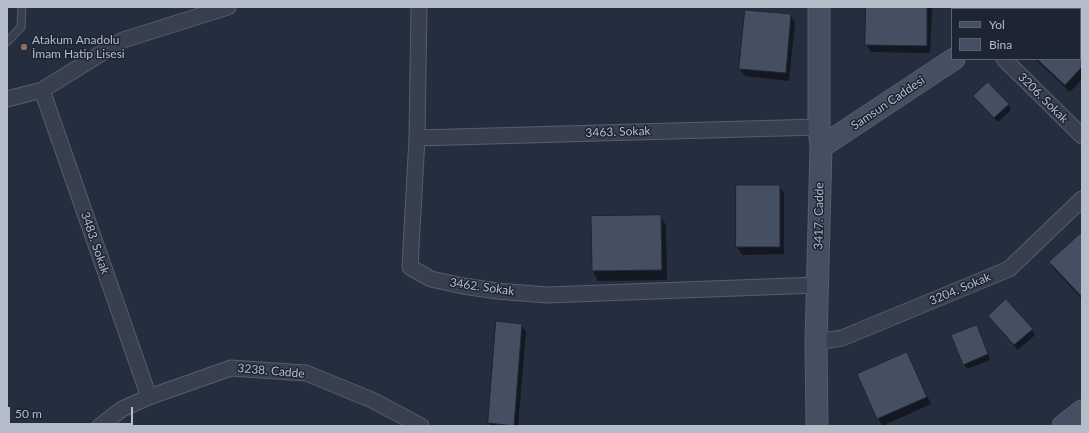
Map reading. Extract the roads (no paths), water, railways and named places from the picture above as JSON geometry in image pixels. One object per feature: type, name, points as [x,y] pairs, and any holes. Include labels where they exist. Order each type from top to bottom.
[{"type":"street","points":[[7,99],[42,90],[123,40],[228,7]]},
{"type":"street","name":"3462. Sokak","points":[[419,7],[416,138],[410,267],[431,279],[469,287],[547,295],[818,285]]},
{"type":"street","name":"3417. Cadde","points":[[816,426],[820,137],[819,7]]},
{"type":"street","name":"Samsun Caddesi","points":[[820,137],[952,60]]},
{"type":"street","name":"3206. Sokak","points":[[1005,60],[1082,136]]},
{"type":"street","name":"3483. Sokak","points":[[42,90],[149,397]]},
{"type":"street","name":"3463. Sokak","points":[[416,138],[820,137]]},
{"type":"street","name":"3204. Sokak","points":[[816,342],[842,338],[1009,269],[1082,199]]},
{"type":"street","name":"3238. Cadde","points":[[100,426],[122,409],[149,397],[231,368],[306,373],[372,400],[420,426]]},
{"type":"street","points":[[1063,426],[1082,412]]},
{"type":"lane","points":[[7,42],[21,27],[22,7]]},
{"type":"place","name":"Atakum Anadolu İmam Hatip Lisesi","points":[[24,47]]}]
